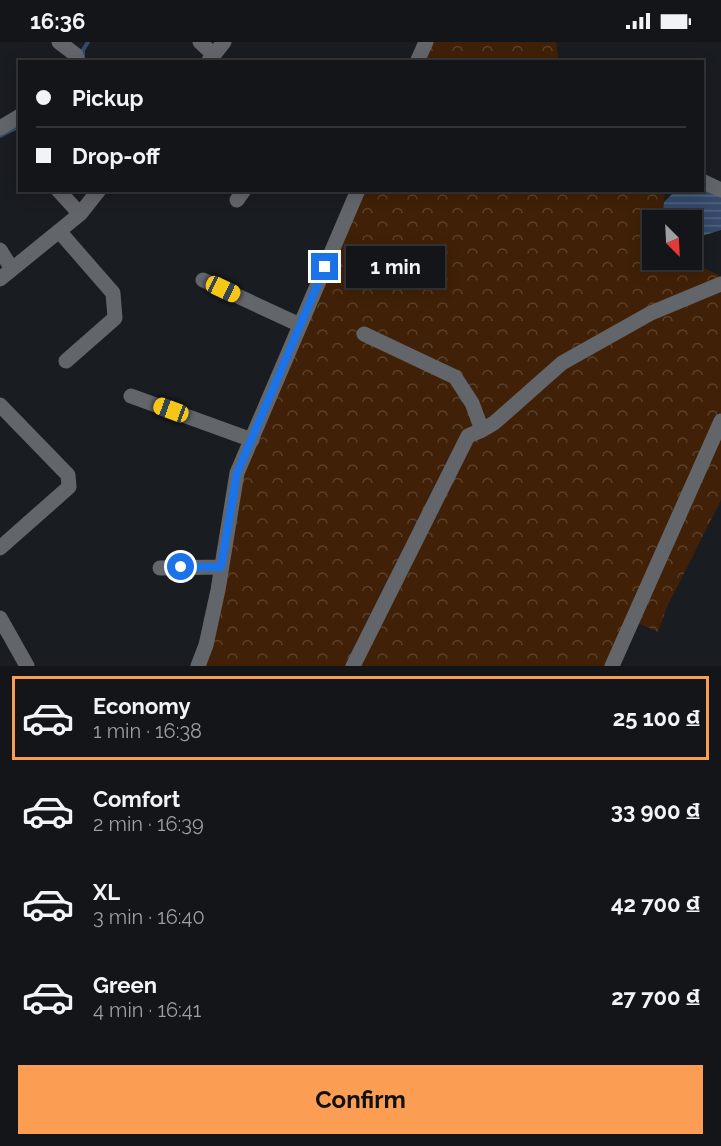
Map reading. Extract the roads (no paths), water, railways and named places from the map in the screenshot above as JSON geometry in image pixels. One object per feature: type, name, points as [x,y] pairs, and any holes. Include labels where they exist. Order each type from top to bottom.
[{"type":"street","points":[[59,42],[76,55],[77,60]]},
{"type":"street","points":[[200,42],[211,60],[224,42]]},
{"type":"street","points":[[418,60],[426,42]]},
{"type":"street","points":[[0,128],[18,117]]},
{"type":"street","points":[[704,182],[721,190]]},
{"type":"street","points":[[60,192],[80,214]]},
{"type":"street","points":[[0,250],[6,274],[80,214],[97,192]]},
{"type":"street","points":[[198,666],[206,645],[237,473],[357,192]]},
{"type":"street","points":[[59,231],[113,293],[116,306],[116,318],[66,361]]},
{"type":"street","points":[[203,280],[300,325]]},
{"type":"street","points":[[353,666],[468,436],[494,423],[562,363],[651,314],[721,284]]},
{"type":"street","points":[[364,334],[455,377],[472,403],[482,430]]},
{"type":"street","points":[[131,396],[252,440]]},
{"type":"street","points":[[0,405],[31,434],[68,475],[69,487],[0,548]]},
{"type":"street","points":[[612,666],[721,421]]},
{"type":"street","points":[[160,568],[221,567]]},
{"type":"street","points":[[2,628],[27,666]]},
{"type":"water","points":[[704,189],[721,193],[721,230],[702,236],[702,210],[663,210],[664,202],[674,192],[704,192]]},
{"type":"waterway","points":[[83,58],[83,50],[88,42]]},
{"type":"waterway","points":[[0,136],[18,127]]}]
